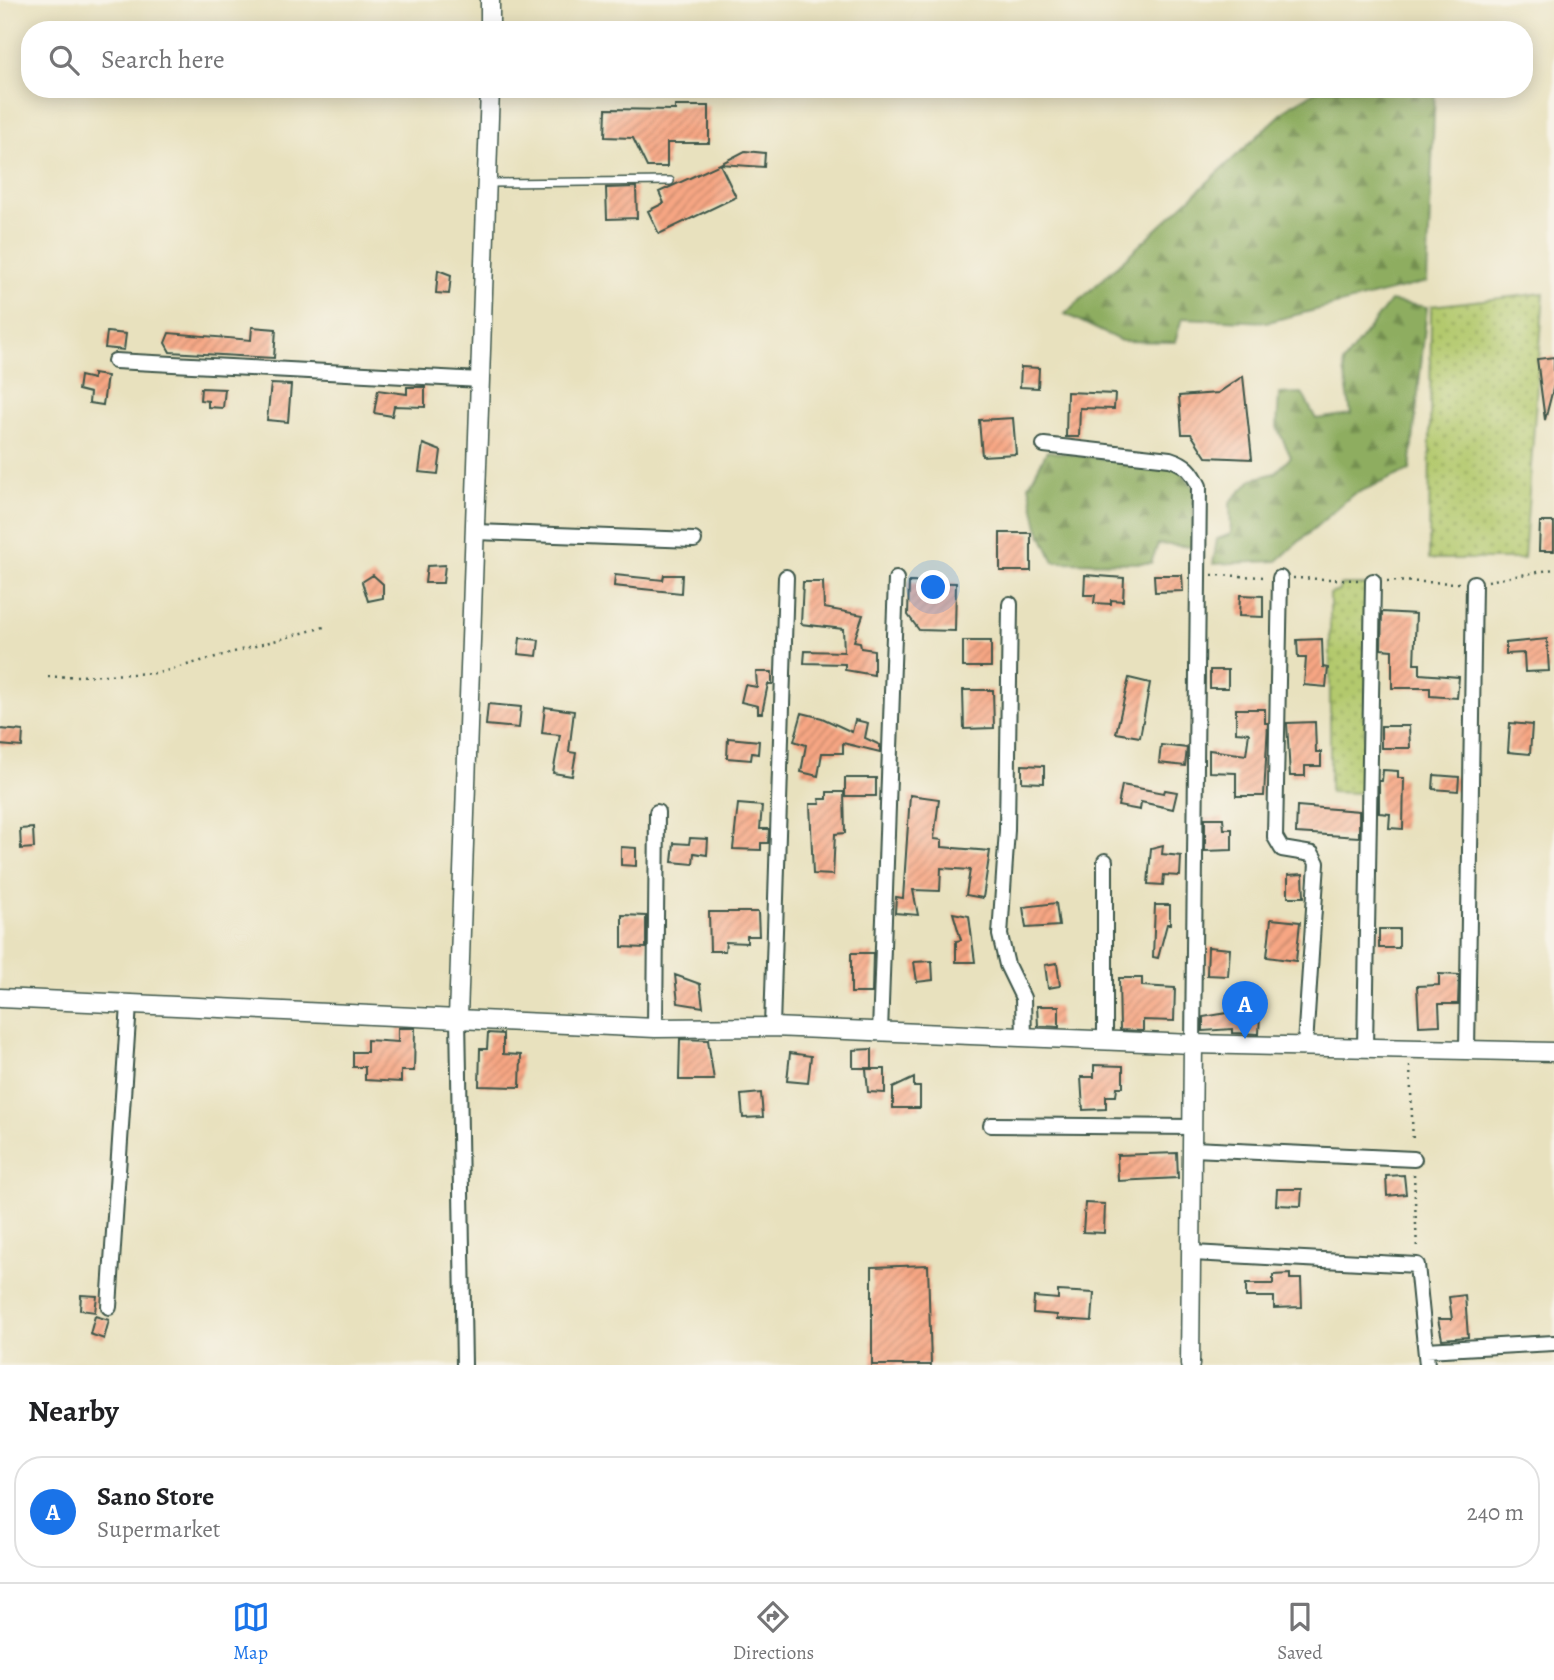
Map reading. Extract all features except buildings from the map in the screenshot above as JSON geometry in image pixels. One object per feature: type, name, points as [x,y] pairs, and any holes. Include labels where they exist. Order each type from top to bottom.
[{"type":"street","points":[[490,0],[490,21]]},
{"type":"street","points":[[464,1365],[458,1017],[490,98]]},
{"type":"street","points":[[115,361],[481,380]]},
{"type":"street","points":[[1044,445],[1170,459],[1182,463],[1193,472],[1199,486],[1190,1365]]},
{"type":"street","points":[[475,532],[694,540]]},
{"type":"street","points":[[772,1027],[786,577]]},
{"type":"street","points":[[1279,578],[1275,837],[1282,849],[1312,854],[1317,863],[1304,1045]]},
{"type":"street","points":[[880,1032],[896,579]]},
{"type":"street","points":[[1365,1047],[1373,581]]},
{"type":"street","points":[[1467,1051],[1474,583]]},
{"type":"street","points":[[1010,604],[1007,830],[1000,935],[1007,965],[1023,998],[1024,1038]]},
{"type":"street","points":[[655,1028],[656,812]]},
{"type":"street","points":[[1105,861],[1105,1041]]},
{"type":"street","points":[[0,998],[655,1028],[772,1027],[1193,1044],[1554,1052]]},
{"type":"street","points":[[109,1307],[129,1005]]},
{"type":"street","points":[[991,1125],[1193,1127]]},
{"type":"street","points":[[1193,1149],[1414,1159]]},
{"type":"street","points":[[1193,1253],[1417,1265],[1427,1358],[1554,1343]]},
{"type":"lane","points":[[488,183],[670,181]]},
{"type":"path","points":[[48,677],[158,673],[324,627]]},
{"type":"green space","points":[[1304,98],[1435,98],[1427,282],[1268,322],[1182,318],[1175,342],[1121,341],[1065,314],[1290,106]]},
{"type":"green space","points":[[1544,293],[1524,559],[1429,559],[1431,306]]},
{"type":"green space","points":[[1390,301],[1427,307],[1410,470],[1352,495],[1277,561],[1213,564],[1217,539],[1231,534],[1230,502],[1253,479],[1275,473],[1291,457],[1277,427],[1279,394],[1302,393],[1316,419],[1351,414],[1343,363]]},
{"type":"green space","points":[[1047,451],[1180,469],[1194,489],[1193,547],[1158,544],[1151,563],[1054,562],[1038,527],[1029,485]]},
{"type":"green space","points":[[1340,585],[1369,585],[1363,793],[1330,792],[1330,594],[1339,591]]},
{"type":"place","name":"Sano Store","points":[[1245,1039]]}]
